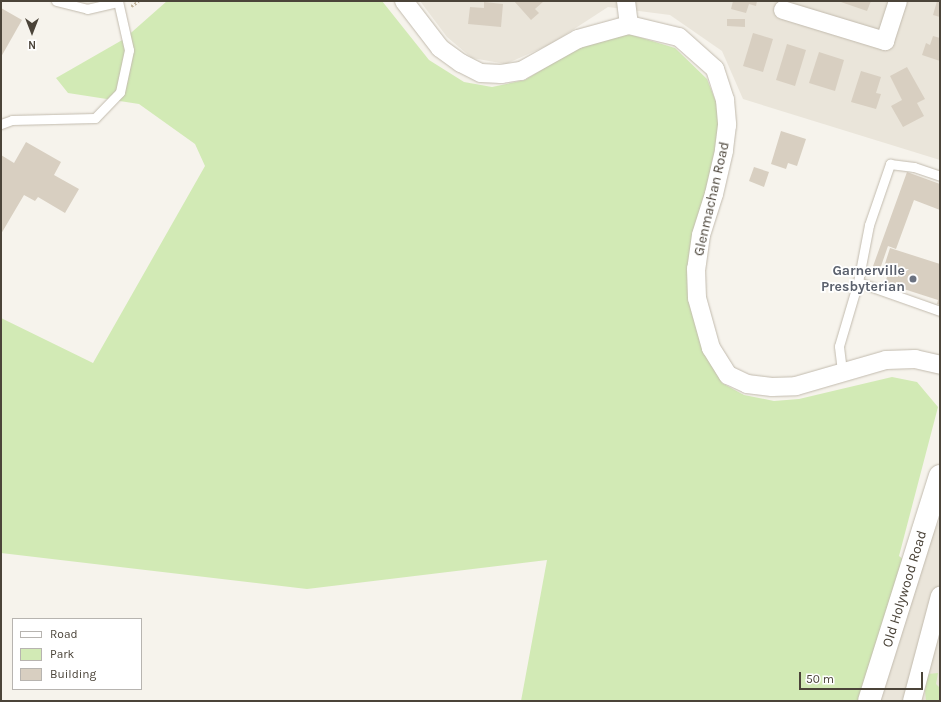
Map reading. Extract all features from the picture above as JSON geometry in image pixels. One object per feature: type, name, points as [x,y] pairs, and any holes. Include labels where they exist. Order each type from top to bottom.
[{"type":"street","name":"Glenmachan Road","points":[[404,1],[440,48],[461,63],[481,73],[501,74],[521,71],[578,39],[629,25],[678,37],[715,69],[725,100],[727,125],[724,151],[714,194],[701,235],[696,269],[697,298],[711,348],[728,375],[747,384],[772,388],[796,386],[842,371],[886,360],[915,359],[940,365]]},
{"type":"street","points":[[626,1],[629,25]]},
{"type":"street","points":[[783,10],[885,41],[898,1]]},
{"type":"street","name":"Old Holywood Road","points":[[869,701],[940,476]]},
{"type":"street","points":[[912,701],[940,596]]},
{"type":"lane","points":[[1,124],[12,120],[95,118],[120,92],[129,50],[118,2],[88,9],[56,1]]},
{"type":"lane","points":[[842,371],[840,346],[858,282],[869,225],[890,164],[914,167],[940,176]]},
{"type":"lane","points":[[858,282],[940,311]]},
{"type":"shaded area","points":[[420,1],[940,1],[940,160],[743,99],[722,51],[670,15],[608,7],[551,44],[506,64],[472,58],[447,37]]},
{"type":"shaded area","points":[[940,519],[940,701],[880,701],[901,604]]},
{"type":"green space","points":[[167,1],[382,1],[429,60],[464,82],[492,87],[525,80],[582,45],[629,34],[675,48],[707,79],[720,112],[721,141],[693,235],[705,351],[722,383],[744,395],[774,401],[799,399],[892,377],[917,382],[938,407],[899,556],[912,566],[869,701],[521,701],[547,560],[307,589],[1,553],[1,318],[93,363],[205,166],[195,144],[139,104],[68,93],[56,78],[124,39]]},
{"type":"green space","points":[[938,673],[936,684],[940,688],[940,701],[926,701],[925,691],[928,674]]},
{"type":"building","points":[[514,1],[544,1],[535,9],[539,13],[531,20]]},
{"type":"building","points":[[733,1],[757,1],[756,6],[749,4],[746,13],[731,9]]},
{"type":"building","points":[[838,1],[871,1],[867,11]]},
{"type":"building","points":[[937,1],[940,1],[940,17],[933,15]]},
{"type":"building","points":[[484,2],[503,4],[501,27],[468,24],[470,7],[484,8]]},
{"type":"building","points":[[1,8],[22,20],[1,57]]},
{"type":"building","points":[[727,19],[745,19],[745,27],[727,26]]},
{"type":"building","points":[[753,33],[773,39],[763,72],[743,66]]},
{"type":"building","points":[[933,36],[940,38],[940,61],[922,55],[926,43],[930,45]]},
{"type":"building","points":[[787,44],[806,50],[795,86],[776,80]]},
{"type":"building","points":[[819,52],[844,60],[835,91],[809,83]]},
{"type":"building","points":[[907,67],[925,99],[917,103],[924,116],[903,127],[891,106],[902,100],[890,76]]},
{"type":"building","points":[[861,71],[881,77],[876,93],[881,94],[876,109],[851,102]]},
{"type":"building","points":[[781,131],[806,139],[797,166],[788,163],[786,169],[771,164]]},
{"type":"building","points":[[26,142],[61,162],[54,175],[79,189],[65,213],[38,197],[35,201],[24,195],[1,234],[1,155],[14,163]]},
{"type":"building","points":[[754,167],[769,172],[764,187],[749,181]]},
{"type":"building","points":[[907,172],[940,184],[940,210],[914,200],[896,249],[888,246],[879,272],[872,269]]},
{"type":"building","name":"Garnerville Presbyterian","points":[[890,248],[940,264],[940,305],[937,304],[938,300],[885,283],[888,274],[882,273]]},
{"type":"place","name":"Garnerville Presbyterian","points":[[913,279]]}]
